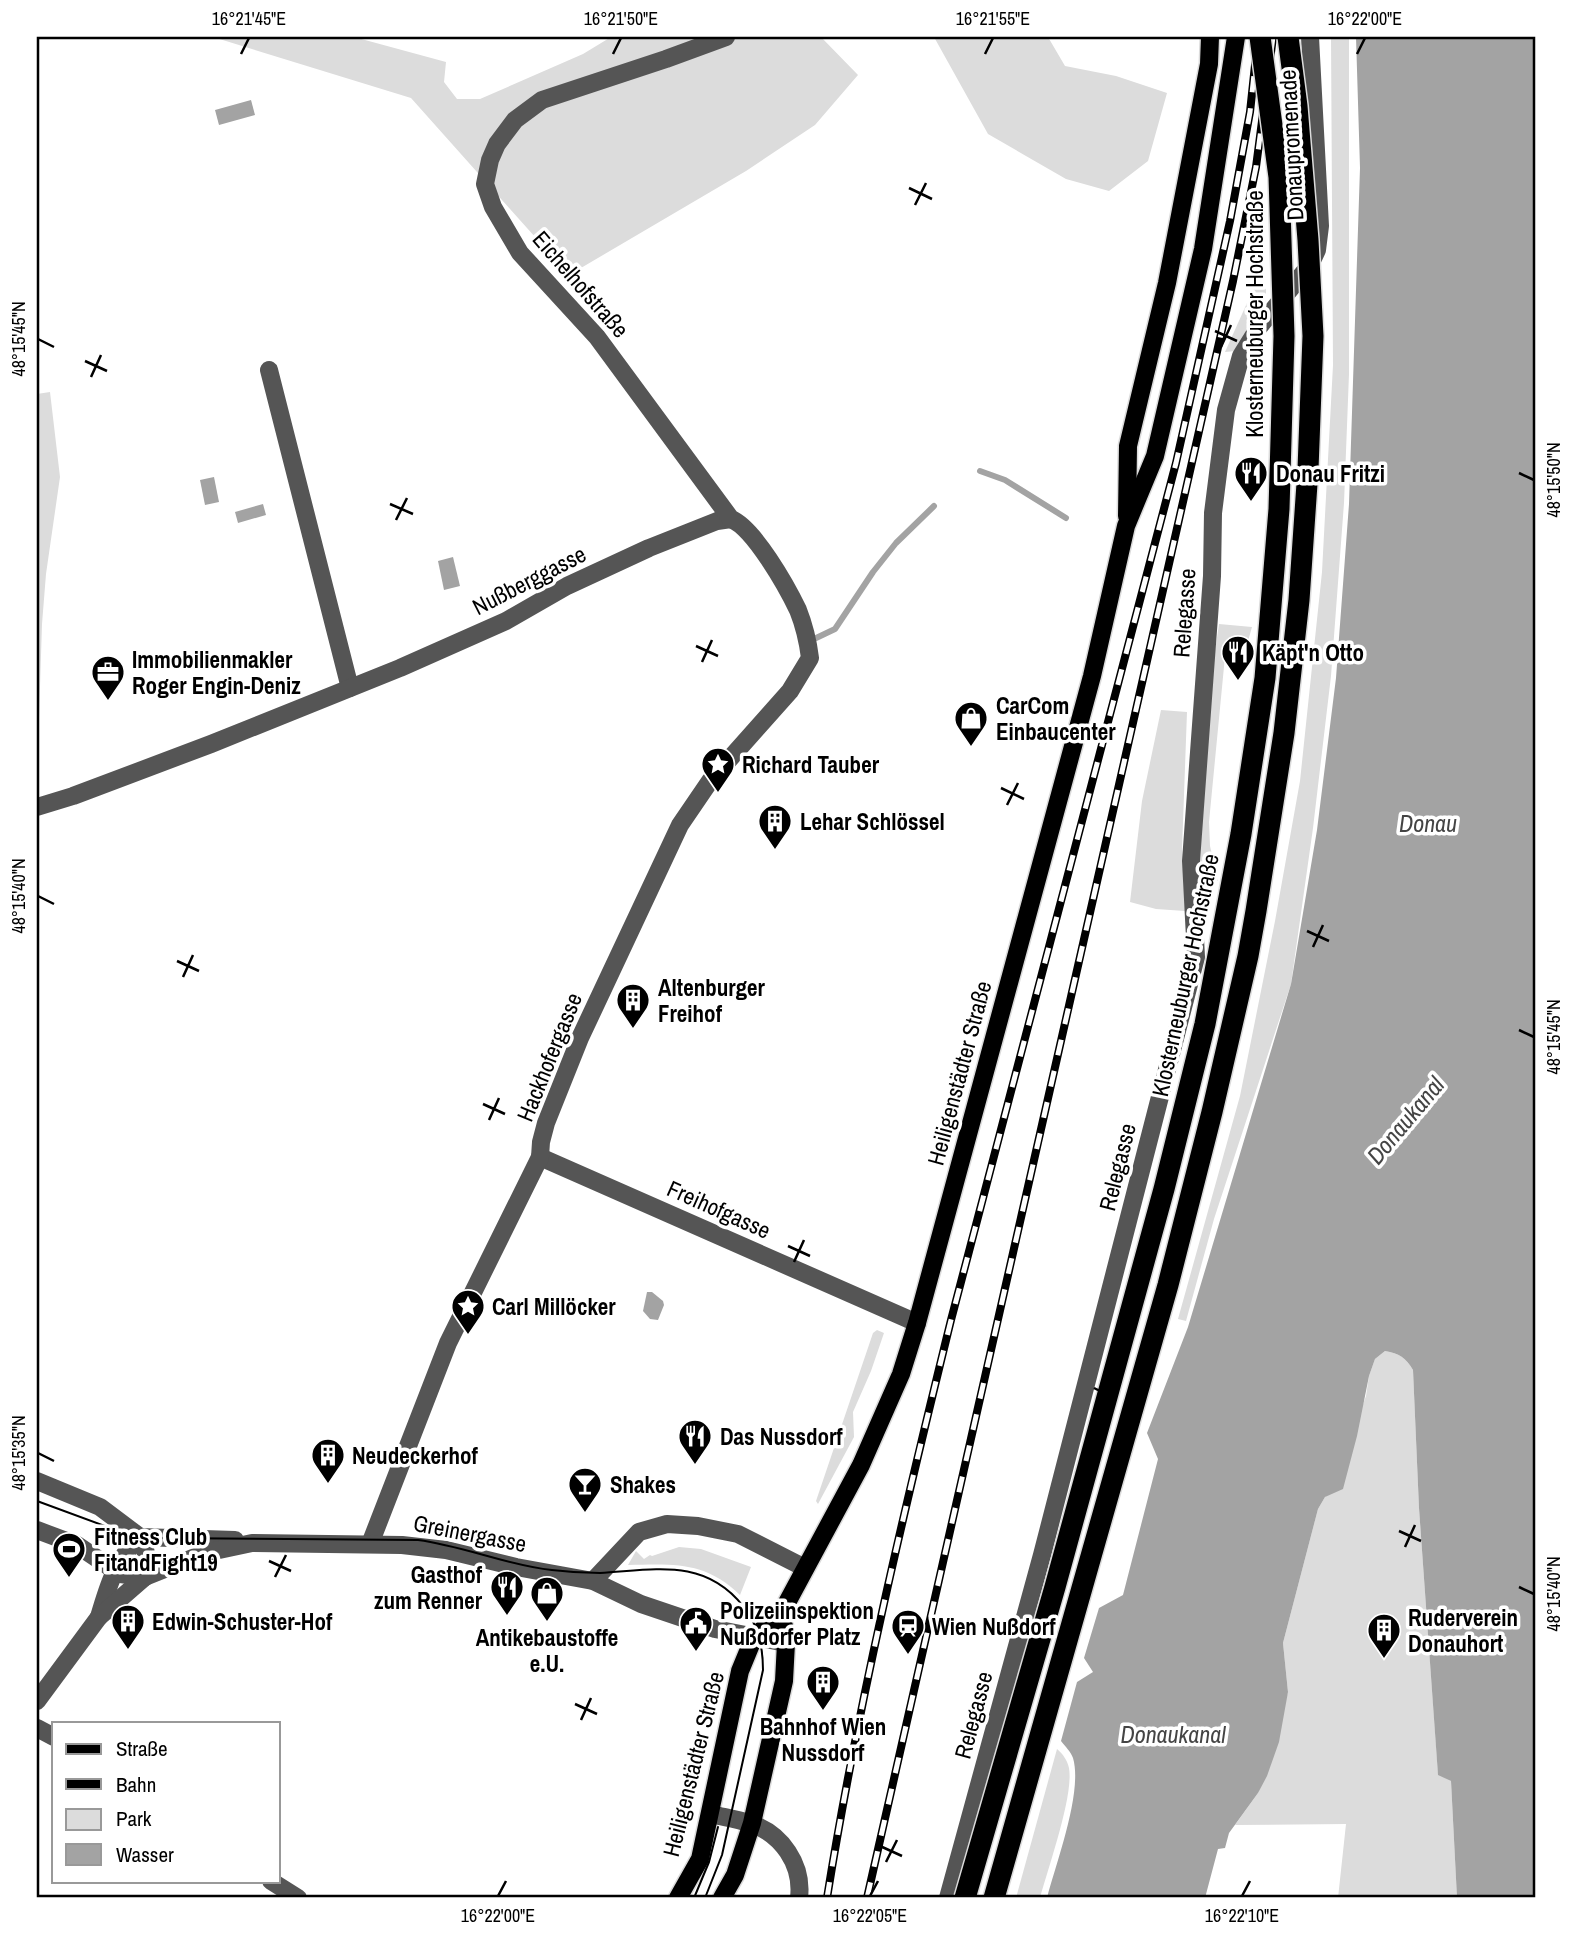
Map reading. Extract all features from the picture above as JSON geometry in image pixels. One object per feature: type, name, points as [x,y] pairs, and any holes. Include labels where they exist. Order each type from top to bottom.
[{"type":"highway","name":"Klosterneuburger Hochstraße","points":[[965,1898],[1055,1587],[1164,1189],[1205,1024],[1241,835],[1265,678],[1279,509],[1284,336],[1279,177],[1260,37]]},
{"type":"highway","points":[[994,1898],[1168,1284],[1212,1112],[1256,911],[1284,733],[1299,600],[1313,336],[1302,160],[1294,70],[1288,37]]},
{"type":"main road","points":[[1126,526],[1128,446],[1167,283],[1209,64],[1210,37]]},
{"type":"main road","points":[[1126,526],[1155,456],[1203,249],[1236,37]]},
{"type":"main road","name":"Heiligenstädter Straße","points":[[678,1898],[700,1859],[740,1671],[754,1637],[782,1612],[861,1465],[901,1374],[1092,676],[1126,526]]},
{"type":"main road","points":[[722,1898],[735,1875],[752,1824],[784,1681],[786,1643],[782,1612]]},
{"type":"street","name":"Eichelhofstraße","points":[[726,37],[542,100],[529,107],[496,144],[485,184],[505,230],[520,253],[597,337],[731,519],[752,535],[798,610],[810,658]]},
{"type":"street","name":"Donaupromenade","points":[[1310,37],[1320,226],[1317,250]]},
{"type":"street","name":"Relegasse","points":[[948,1898],[1042,1555],[1196,957],[1191,861],[1212,576],[1213,513],[1226,411],[1241,356],[1259,327],[1310,265],[1317,250]]},
{"type":"street","points":[[269,370],[350,688]]},
{"type":"street","name":"Nußberggasse","points":[[37,807],[173,759],[350,688],[506,621],[568,586],[649,548],[717,521],[731,519]]},
{"type":"street","name":"Hackhofergasse","points":[[370,1544],[448,1343],[540,1157],[546,1123],[580,1038],[680,825],[710,781],[790,691],[810,658]]},
{"type":"street","name":"Freihofgasse","points":[[540,1157],[917,1323]]},
{"type":"street","points":[[37,1481],[100,1507],[140,1537],[145,1545],[147,1560],[145,1577],[113,1571],[77,1545],[37,1530]]},
{"type":"street","points":[[593,1581],[639,1532],[667,1524],[698,1526],[738,1534],[805,1568]]},
{"type":"street","name":"Greinergasse","points":[[99,1617],[113,1571],[140,1537],[243,1540],[252,1543],[402,1545],[446,1550],[516,1567],[593,1581],[640,1604],[715,1629],[786,1643]]},
{"type":"street","name":"Greinergasse","points":[[37,1702],[99,1617],[145,1577],[205,1553],[252,1543]]},
{"type":"street","points":[[711,1814],[752,1824],[779,1841],[793,1859],[799,1874],[799,1898]]},
{"type":"street","points":[[273,1882],[298,1898]]},
{"type":"green space","points":[[213,37],[354,37],[446,62],[444,82],[457,99],[480,99],[583,54],[611,37],[821,37],[858,75],[815,125],[746,171],[569,275],[411,98]]},
{"type":"green space","points":[[934,37],[1048,37],[1065,66],[1116,76],[1167,93],[1148,161],[1109,191],[1066,179],[988,134]]},
{"type":"green space","points":[[1331,37],[1349,37],[1349,374],[1344,503],[1331,676],[1291,984],[1214,1219],[1186,1321],[1178,1319],[1240,1096],[1300,781],[1322,572],[1333,365]]},
{"type":"green space","points":[[1256,283],[1266,287],[1266,306],[1236,351],[1225,352]]},
{"type":"green space","points":[[50,392],[60,477],[46,574],[42,624],[37,781],[37,394]]},
{"type":"green space","points":[[1219,624],[1252,627],[1246,648],[1226,646],[1209,822],[1210,846],[1218,881],[1206,876],[1200,861],[1208,698]]},
{"type":"green space","points":[[1161,710],[1187,712],[1182,850],[1185,911],[1156,909],[1130,902],[1142,801]]},
{"type":"green space","points":[[877,1330],[884,1333],[853,1412],[854,1437],[818,1504],[816,1501],[873,1333]]},
{"type":"green space","points":[[1385,1351],[1402,1357],[1413,1370],[1419,1508],[1438,1774],[1451,1781],[1457,1898],[1338,1898],[1346,1824],[1235,1825],[1258,1793],[1288,1692],[1283,1643],[1318,1509],[1331,1492],[1366,1396],[1375,1359]]},
{"type":"green space","points":[[679,1547],[701,1549],[751,1567],[740,1595],[727,1584],[701,1570],[660,1564],[628,1565],[636,1551],[644,1559]]},
{"type":"green space","points":[[1057,1749],[1067,1762],[1070,1780],[1059,1832],[1040,1898],[1016,1898]]},
{"type":"water","name":"Donau","points":[[1356,37],[1536,37],[1536,1898],[1457,1898],[1451,1781],[1438,1775],[1419,1508],[1413,1370],[1402,1357],[1385,1351],[1375,1359],[1369,1376],[1343,1489],[1325,1497],[1318,1509],[1283,1643],[1288,1692],[1279,1742],[1258,1793],[1229,1833],[1225,1848],[1218,1849],[1205,1898],[1047,1898],[1072,1808],[1074,1789],[1073,1758],[1061,1741],[1077,1682],[1093,1672],[1084,1658],[1099,1608],[1123,1595],[1158,1459],[1147,1433],[1188,1327],[1291,984],[1317,830],[1336,678],[1349,504],[1360,168]]},
{"type":"water","points":[[251,100],[255,115],[219,125],[215,110]]},
{"type":"water","points":[[214,477],[219,502],[205,505],[200,480]]},
{"type":"water","points":[[263,504],[266,515],[238,523],[235,512]]},
{"type":"water","points":[[453,557],[460,586],[444,590],[438,561]]},
{"type":"water","points":[[647,1292],[652,1292],[663,1301],[658,1320],[650,1319],[643,1311]]},
{"type":"waterway","points":[[980,471],[1005,480],[1066,518]]},
{"type":"waterway","points":[[814,639],[835,629],[896,543],[934,506]]},
{"type":"tram line","points":[[37,1501],[113,1529],[159,1538],[418,1540],[552,1570],[600,1573],[677,1570],[712,1580],[728,1590],[752,1620],[761,1644],[763,1670],[722,1855],[705,1898]]},
{"type":"tram line","points":[[694,1898],[709,1862],[718,1827]]},
{"type":"railway","points":[[827,1898],[867,1680],[933,1392],[1176,463],[1230,221],[1250,112],[1258,37]]},
{"type":"railway","points":[[867,1898],[1233,281],[1256,167],[1273,37]]},
{"type":"place","name":"Donau Fritzi","points":[[1251,503]]},
{"type":"place","name":"Käpt'n Otto","points":[[1238,682]]},
{"type":"place","name":"Immobilienmakler Roger Engin-Deniz","points":[[108,702]]},
{"type":"place","name":"CarCom Einbaucenter","points":[[971,748]]},
{"type":"place","name":"Richard Tauber","points":[[718,794]]},
{"type":"place","name":"Lehar Schlössel","points":[[775,851]]},
{"type":"place","name":"Altenburger Freihof","points":[[633,1030]]},
{"type":"place","name":"Carl Millöcker","points":[[468,1336]]},
{"type":"place","name":"Das Nussdorf","points":[[695,1466]]},
{"type":"place","name":"Neudeckerhof","points":[[328,1485]]},
{"type":"place","name":"Shakes","points":[[585,1514]]},
{"type":"place","name":"Fitness Club FitandFight19","points":[[69,1579]]},
{"type":"place","name":"Gasthof zum Renner","points":[[507,1617]]},
{"type":"place","name":"Antikebaustoffe e.U.","points":[[547,1623]]},
{"type":"place","name":"Edwin-Schuster-Hof","points":[[128,1651]]},
{"type":"place","name":"Polizeiinspektion Nußdorfer Platz","points":[[696,1653]]},
{"type":"place","name":"Wien Nußdorf","points":[[908,1656]]},
{"type":"place","name":"Ruderverein Donauhort","points":[[1384,1660]]},
{"type":"place","name":"Bahnhof Wien Nussdorf","points":[[823,1712]]},
{"type":"water label","name":"Donaukanal","points":[[1405,1120]]},
{"type":"water label","name":"Donaukanal","points":[[1173,1734]]}]
